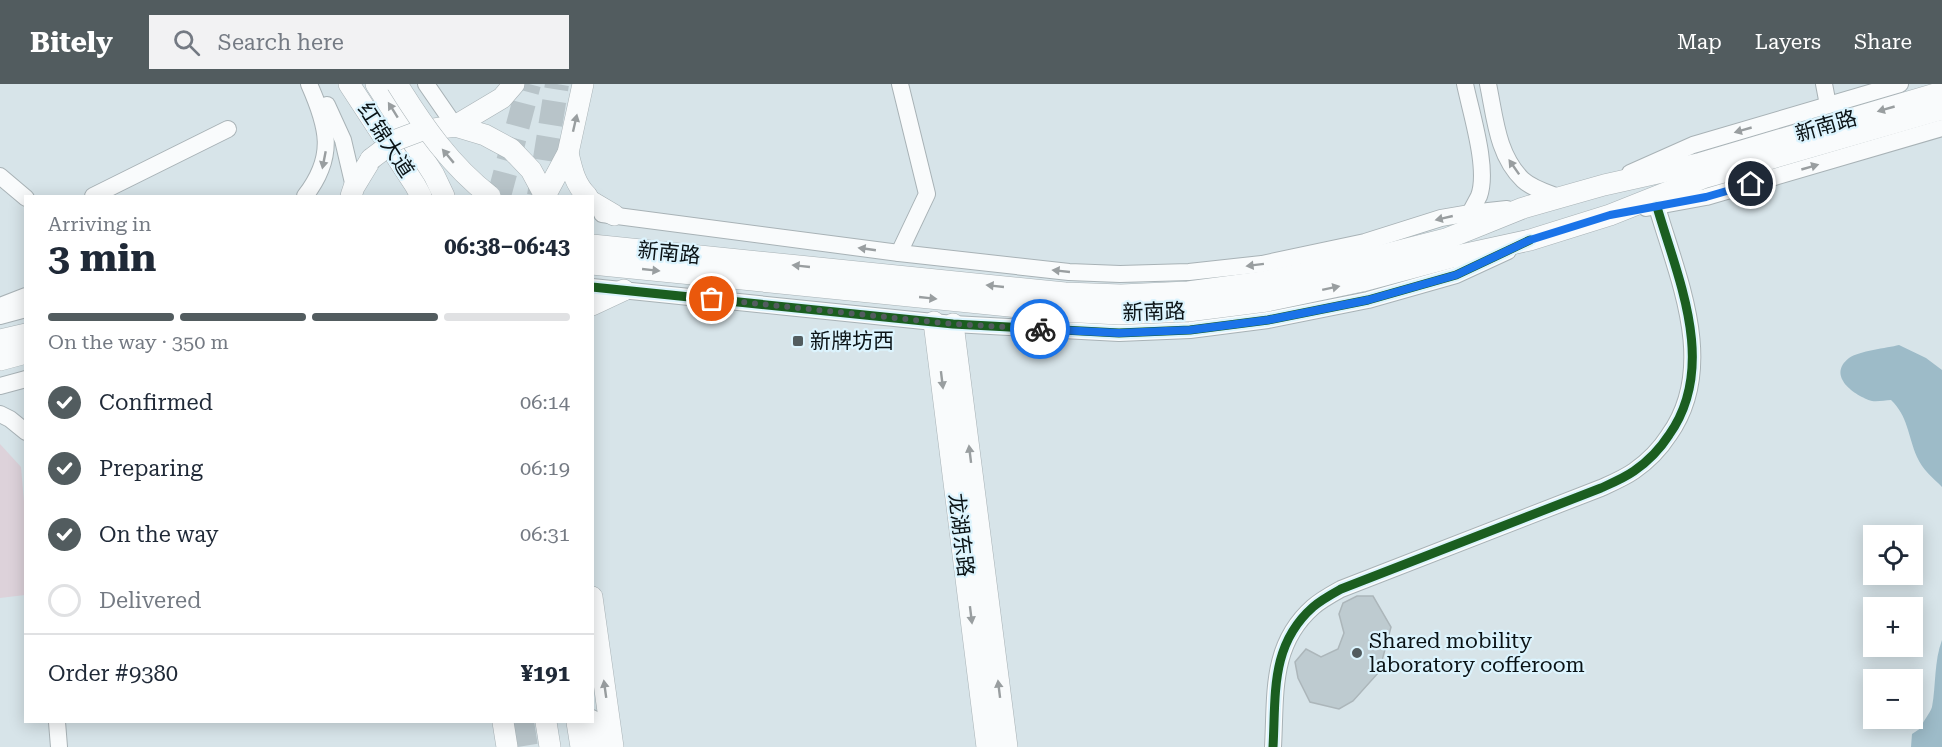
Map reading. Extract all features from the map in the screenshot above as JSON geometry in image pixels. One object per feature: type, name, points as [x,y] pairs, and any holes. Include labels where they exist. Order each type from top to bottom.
[{"type":"highway","points":[[591,723],[595,747]]},
{"type":"main road","name":"红锦大道","points":[[349,84],[420,195]]},
{"type":"main road","name":"红锦大道","points":[[376,84],[434,175],[444,195]]},
{"type":"main road","points":[[397,84],[419,119],[451,161],[489,195]]},
{"type":"main road","points":[[353,192],[371,159],[396,140],[420,131],[455,126],[502,98],[514,84]]},
{"type":"main road","points":[[546,195],[568,153],[583,84]]},
{"type":"main road","name":"新南路","points":[[594,245],[1065,293],[1120,295],[1188,292],[1263,282],[1360,261],[1449,248],[1530,240],[1610,215],[1700,171],[1942,92]]},
{"type":"main road","name":"新南路","points":[[594,264],[1059,311],[1119,314],[1188,311],[1267,301],[1362,281],[1449,248],[1523,208],[1604,185],[1700,171],[1942,109]]},
{"type":"main road","points":[[455,126],[485,135],[511,149],[531,170],[544,195]]},
{"type":"main road","points":[[568,153],[572,173],[580,189],[586,195]]},
{"type":"main road","points":[[594,203],[614,215]]},
{"type":"main road","points":[[594,304],[624,290]]},
{"type":"main road","name":"龙湖东路","points":[[944,323],[987,747]]},
{"type":"main road","name":"龙湖东路","points":[[944,323],[1007,747]]},
{"type":"main road","points":[[0,340],[24,334]]},
{"type":"main road","points":[[0,360],[24,354]]},
{"type":"main road","points":[[594,611],[613,747]]},
{"type":"main road","points":[[503,723],[507,747]]},
{"type":"main road","points":[[546,723],[550,747]]},
{"type":"main road","points":[[577,723],[581,747]]},
{"type":"street","points":[[306,195],[315,184],[322,169],[326,139],[324,121],[309,84]]},
{"type":"street","name":"红锦大道","points":[[313,84],[326,104],[343,140],[353,192]]},
{"type":"street","points":[[426,84],[455,126]]},
{"type":"street","points":[[899,253],[927,194],[900,84]]},
{"type":"street","points":[[1465,84],[1480,151],[1482,172],[1479,194],[1470,213]]},
{"type":"street","points":[[1488,84],[1501,147],[1512,165],[1524,181],[1561,198]]},
{"type":"street","points":[[1824,84],[1828,105]]},
{"type":"street","name":"新南路","points":[[1604,185],[1693,145],[1900,84]]},
{"type":"street","name":"新南路","points":[[1610,215],[1706,197],[1942,128]]},
{"type":"street","points":[[95,195],[228,129]]},
{"type":"street","points":[[0,176],[24,196]]},
{"type":"street","points":[[1273,747],[1276,684],[1281,654],[1294,627],[1314,606],[1341,589],[1601,489],[1634,471],[1660,447],[1679,420],[1690,388],[1694,352],[1688,312],[1657,207]]},
{"type":"street","name":"新南路","points":[[594,213],[899,253],[1069,272],[1120,274],[1189,272],[1262,264],[1365,242],[1441,218],[1523,208]]},
{"type":"street","name":"新南路","points":[[594,287],[944,323],[1119,333],[1190,330],[1268,320],[1368,300],[1456,275],[1530,240]]},
{"type":"street","points":[[0,306],[24,297]]},
{"type":"street","points":[[0,316],[24,310]]},
{"type":"street","points":[[0,386],[24,380]]},
{"type":"street","points":[[0,414],[24,430]]},
{"type":"street","points":[[57,723],[59,747]]},
{"type":"shaded area","points":[[0,444],[21,467],[24,501],[24,595],[0,598]]},
{"type":"water","points":[[1899,345],[1926,358],[1942,370],[1942,487],[1919,461],[1897,406],[1891,400],[1874,401],[1858,395],[1846,384],[1840,372],[1849,358]]},
{"type":"water","points":[[1942,640],[1942,747],[1911,747],[1912,734],[1923,729],[1923,722],[1932,707]]},
{"type":"building","name":"Shared mobility laboratory cofferoom","points":[[1357,596],[1373,596],[1391,627],[1379,672],[1353,701],[1339,709],[1310,702],[1298,678],[1295,662],[1306,649],[1321,657],[1338,649],[1344,633],[1339,614],[1343,603]]},
{"type":"tunnel","points":[[499,195],[529,84]]},
{"type":"tunnel","points":[[539,195],[557,84]]},
{"type":"tunnel","points":[[522,723],[526,747]]},
{"type":"cycle path","points":[[1273,747],[1276,689],[1282,654],[1299,622],[1316,604],[1341,589],[1614,482],[1644,464],[1669,435],[1683,408],[1691,380],[1692,352],[1683,293],[1657,207]]},
{"type":"cycle path","points":[[594,287],[953,324],[1119,333],[1190,330],[1268,320],[1368,300],[1456,275],[1530,240]]},
{"type":"way so far","points":[[712,299],[953,324],[1040,329]]},
{"type":"place","name":"新牌坊西","points":[[798,341]]},
{"type":"place","name":"Shared mobility laboratory cofferoom","points":[[1357,653]]},
{"type":"route","points":[[1040,329],[1119,333],[1190,330],[1268,320],[1368,300],[1456,275],[1530,240],[1610,215],[1706,197],[1751,184]]}]
